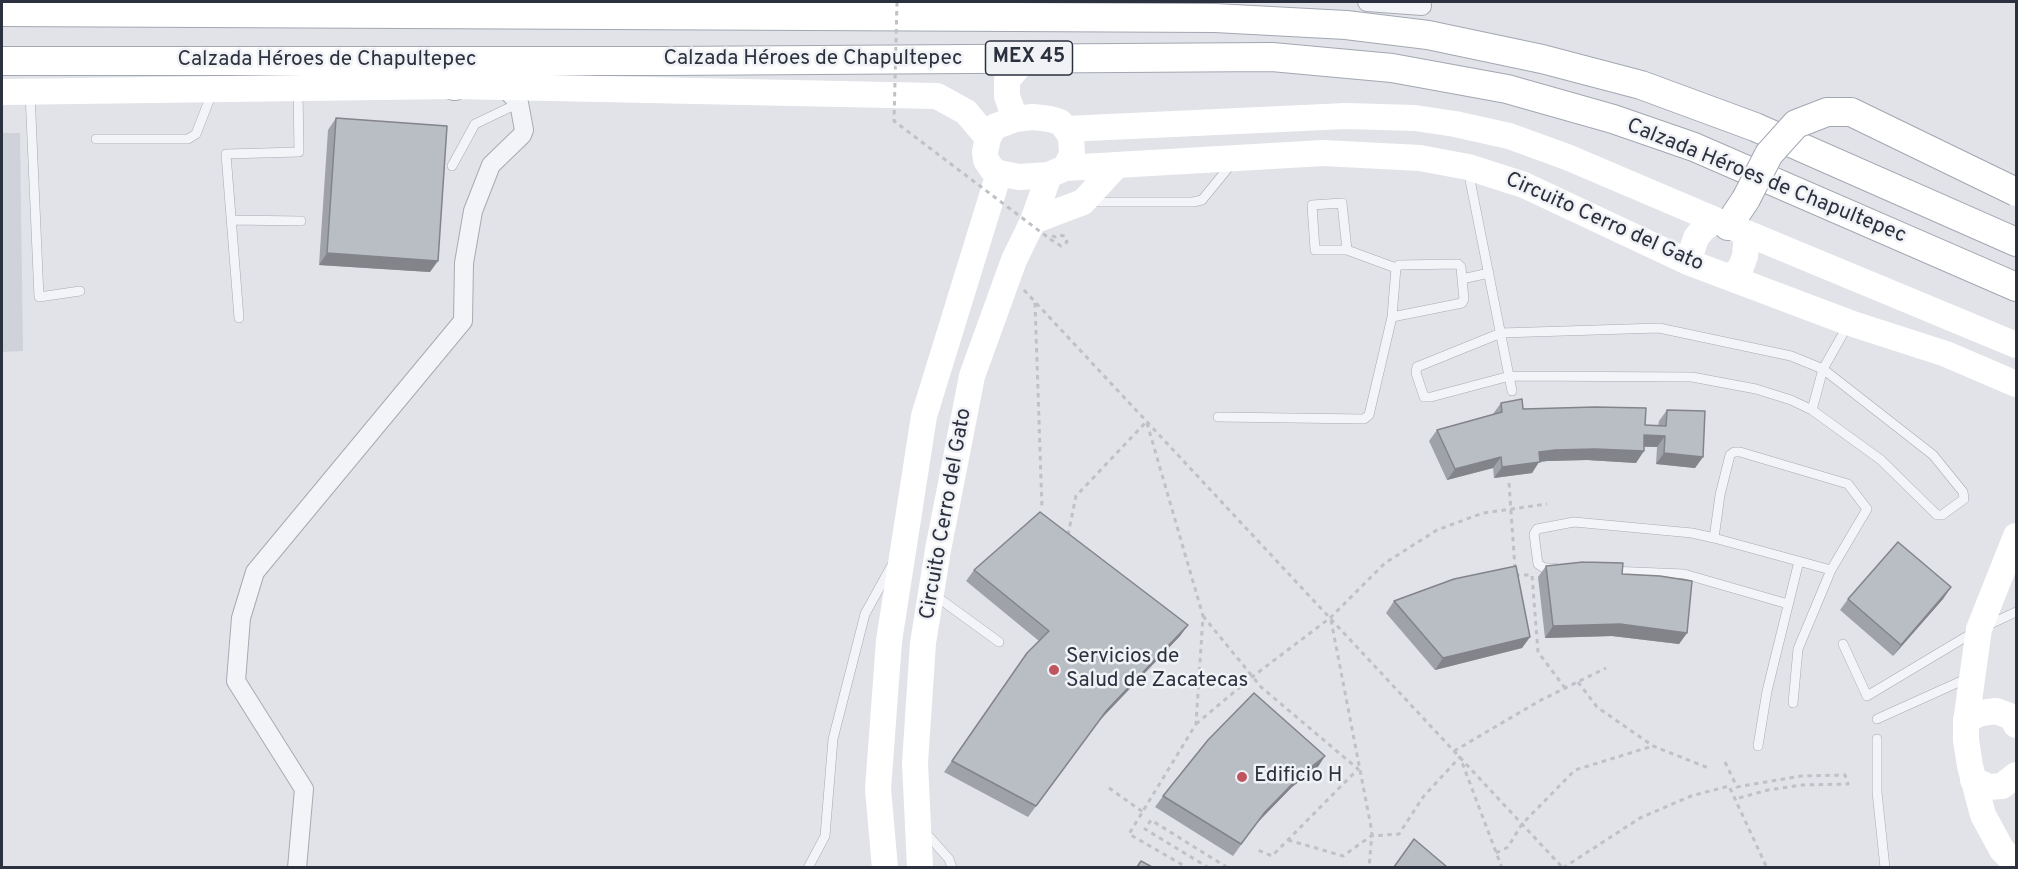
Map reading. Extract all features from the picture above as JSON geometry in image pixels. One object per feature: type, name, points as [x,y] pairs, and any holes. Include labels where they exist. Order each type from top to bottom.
[{"type":"main road","name":"Calzada Héroes de Chapultepec","points":[[2,12],[785,16],[848,12],[1215,18],[1346,25],[1428,35],[1542,59],[1641,85],[1755,127],[2016,242]]},
{"type":"main road","name":"Calzada Héroes de Chapultepec","points":[[2,61],[679,61],[1272,57],[1392,68],[1507,89],[1613,119],[1694,147],[2016,287]]},
{"type":"main road","points":[[358,60],[455,86]]},
{"type":"main road","points":[[2,83],[35,61]]},
{"type":"main road","points":[[1730,226],[1769,154],[1796,124],[1827,112],[1851,112],[2016,192]]},
{"type":"main road","points":[[1966,265],[2016,300]]},
{"type":"street","points":[[735,2],[785,16]]},
{"type":"street","points":[[1346,25],[1367,2],[1422,4],[1428,35]]},
{"type":"street","points":[[1015,119],[1007,96],[1007,80],[1026,58]]},
{"type":"street","points":[[2,92],[455,86],[511,95],[937,96],[966,112],[988,138]]},
{"type":"street","points":[[297,867],[304,789],[236,681],[241,618],[244,607],[255,572],[463,321],[464,263],[473,211],[491,165],[522,135],[524,130],[511,95]]},
{"type":"street","name":"Circuito Cerro del Gato","points":[[1065,129],[1346,116],[1415,118],[1509,136],[1567,157],[2016,345]]},
{"type":"street","points":[[1015,119],[1050,119],[1060,122],[1065,129],[1071,137],[1072,155],[1057,171],[1019,177],[999,173],[992,169],[987,160],[985,152],[988,138],[994,127],[1015,119]]},
{"type":"street","name":"Circuito Cerro del Gato","points":[[920,867],[915,764],[923,643],[938,550],[972,376],[1009,273],[1041,230],[1057,171],[1117,165],[1323,153],[1420,158],[1468,167],[1524,185],[1688,262],[1850,323],[1946,354],[2013,388]]},
{"type":"street","points":[[1041,230],[1083,202],[1117,165]]},
{"type":"street","name":"Circuito Cerro del Gato","points":[[885,867],[878,789],[890,641],[924,416],[999,173]]},
{"type":"street","points":[[1688,262],[1696,238],[1702,229],[1730,226],[1745,256],[1741,267],[1731,278]]},
{"type":"street","points":[[1946,354],[1964,323]]},
{"type":"street","points":[[2016,536],[1979,629],[1966,720],[1966,740],[1973,780],[1983,815],[2001,850],[2016,864]]},
{"type":"street","points":[[1966,720],[1981,712],[1996,711],[2012,717],[2016,725]]},
{"type":"street","points":[[1973,780],[1989,787],[2001,786],[2016,775]]},
{"type":"lane","points":[[239,318],[226,154],[299,152],[298,87]]},
{"type":"lane","points":[[96,140],[188,139],[196,134],[214,88]]},
{"type":"lane","points":[[30,92],[39,297],[80,291]]},
{"type":"lane","points":[[452,166],[476,124],[511,95]]},
{"type":"lane","points":[[1083,202],[1193,202],[1202,200],[1236,157]]},
{"type":"lane","points":[[1468,167],[1512,391]]},
{"type":"lane","points":[[1347,250],[1342,203],[1312,205],[1315,250],[1347,250],[1396,268]]},
{"type":"lane","points":[[232,220],[301,221]]},
{"type":"lane","points":[[1392,317],[1462,303],[1464,299],[1461,267],[1458,264],[1399,265],[1396,268]]},
{"type":"lane","points":[[1218,417],[1364,419],[1369,415],[1392,317],[1396,268]]},
{"type":"lane","points":[[1462,279],[1489,273]]},
{"type":"lane","points":[[1812,410],[1823,369],[1850,323]]},
{"type":"lane","points":[[1659,328],[1791,356],[1823,369],[1933,455],[1963,492],[1964,499],[1942,514],[1936,515],[1881,460],[1812,410],[1756,388],[1692,377],[1510,376],[1424,397],[1416,374],[1417,367],[1501,333],[1659,328]]},
{"type":"lane","points":[[1714,538],[1720,495],[1731,455],[1734,452],[1848,484],[1867,509],[1831,570],[1798,649],[1793,703]]},
{"type":"lane","points":[[1568,569],[1544,568],[1538,564],[1534,534],[1537,529],[1574,522],[1692,533],[1831,570]]},
{"type":"lane","points":[[808,867],[825,837],[833,739],[865,614],[904,542]]},
{"type":"lane","points":[[1758,746],[1767,691],[1799,561]]},
{"type":"lane","points":[[1603,571],[1684,574],[1788,604]]},
{"type":"lane","points":[[931,593],[999,642]]},
{"type":"lane","points":[[1843,644],[1867,696],[1979,629],[2016,612]]},
{"type":"lane","points":[[1877,719],[1972,675]]},
{"type":"lane","points":[[1877,739],[1877,792],[1885,867]]},
{"type":"lane","points":[[918,825],[950,859],[952,867]]},
{"type":"path","points":[[897,2],[894,121],[1061,246],[1067,242],[1065,236],[1055,237]]},
{"type":"path","points":[[1009,273],[1563,867],[1640,818],[1690,796],[1729,786],[1767,867]]},
{"type":"path","points":[[1035,301],[1042,508]]},
{"type":"path","points":[[1067,536],[1076,496],[1147,422]]},
{"type":"path","points":[[1147,422],[1203,616],[1196,724]]},
{"type":"path","points":[[1509,483],[1516,576],[1532,575],[1538,652],[1565,688]]},
{"type":"path","points":[[1188,867],[1129,834],[1196,724],[1252,677],[1330,618],[1385,563],[1437,530],[1483,513],[1547,504]]},
{"type":"path","points":[[1203,616],[1261,687],[1358,769]]},
{"type":"path","points":[[1330,618],[1371,836],[1369,867]]},
{"type":"path","points":[[1454,751],[1514,714],[1606,668]]},
{"type":"path","points":[[1578,682],[1597,707],[1653,746],[1711,769]]},
{"type":"path","points":[[1496,853],[1508,847],[1522,824],[1575,770],[1653,746]]},
{"type":"path","points":[[1288,840],[1343,856],[1371,836],[1399,834],[1423,797],[1460,757]]},
{"type":"path","points":[[1460,757],[1502,867]]},
{"type":"path","points":[[1725,762],[1737,787],[1801,776],[1845,775],[1848,784],[1802,785],[1768,790],[1735,799]]},
{"type":"path","points":[[1258,850],[1272,856],[1358,769]]},
{"type":"path","points":[[1109,788],[1143,812]]},
{"type":"path","points":[[1209,867],[1145,829],[1151,820],[1228,867]]},
{"type":"shaded area","points":[[2,133],[20,133],[23,351],[2,352]]},
{"type":"building","points":[[336,118],[447,126],[438,261],[327,253]]},
{"type":"building","points":[[1522,399],[1523,409],[1646,408],[1645,425],[1666,426],[1667,410],[1705,411],[1703,457],[1664,453],[1665,436],[1644,435],[1644,451],[1555,450],[1539,452],[1540,462],[1502,467],[1501,457],[1455,469],[1437,430],[1502,412],[1501,403]]},
{"type":"building","points":[[1040,512],[1188,625],[1107,710],[1036,806],[952,761],[1027,653],[1049,631],[974,570]]},
{"type":"building","points":[[1898,542],[1951,587],[1901,645],[1848,599]]},
{"type":"building","points":[[1583,562],[1623,563],[1622,574],[1692,581],[1687,633],[1620,624],[1553,626],[1546,566]]},
{"type":"building","points":[[1516,566],[1530,637],[1443,658],[1394,601],[1454,579]]},
{"type":"building","name":"Edificio H","points":[[1254,693],[1325,756],[1300,776],[1265,812],[1241,844],[1163,796],[1208,740]]},
{"type":"building","points":[[1414,839],[1447,867],[1394,867]]},
{"type":"building","points":[[1141,861],[1152,867],[1137,867]]},
{"type":"place","name":"Servicios de Salud de Zacatecas","points":[[1054,670]]},
{"type":"place","name":"Edificio H","points":[[1242,777]]}]
